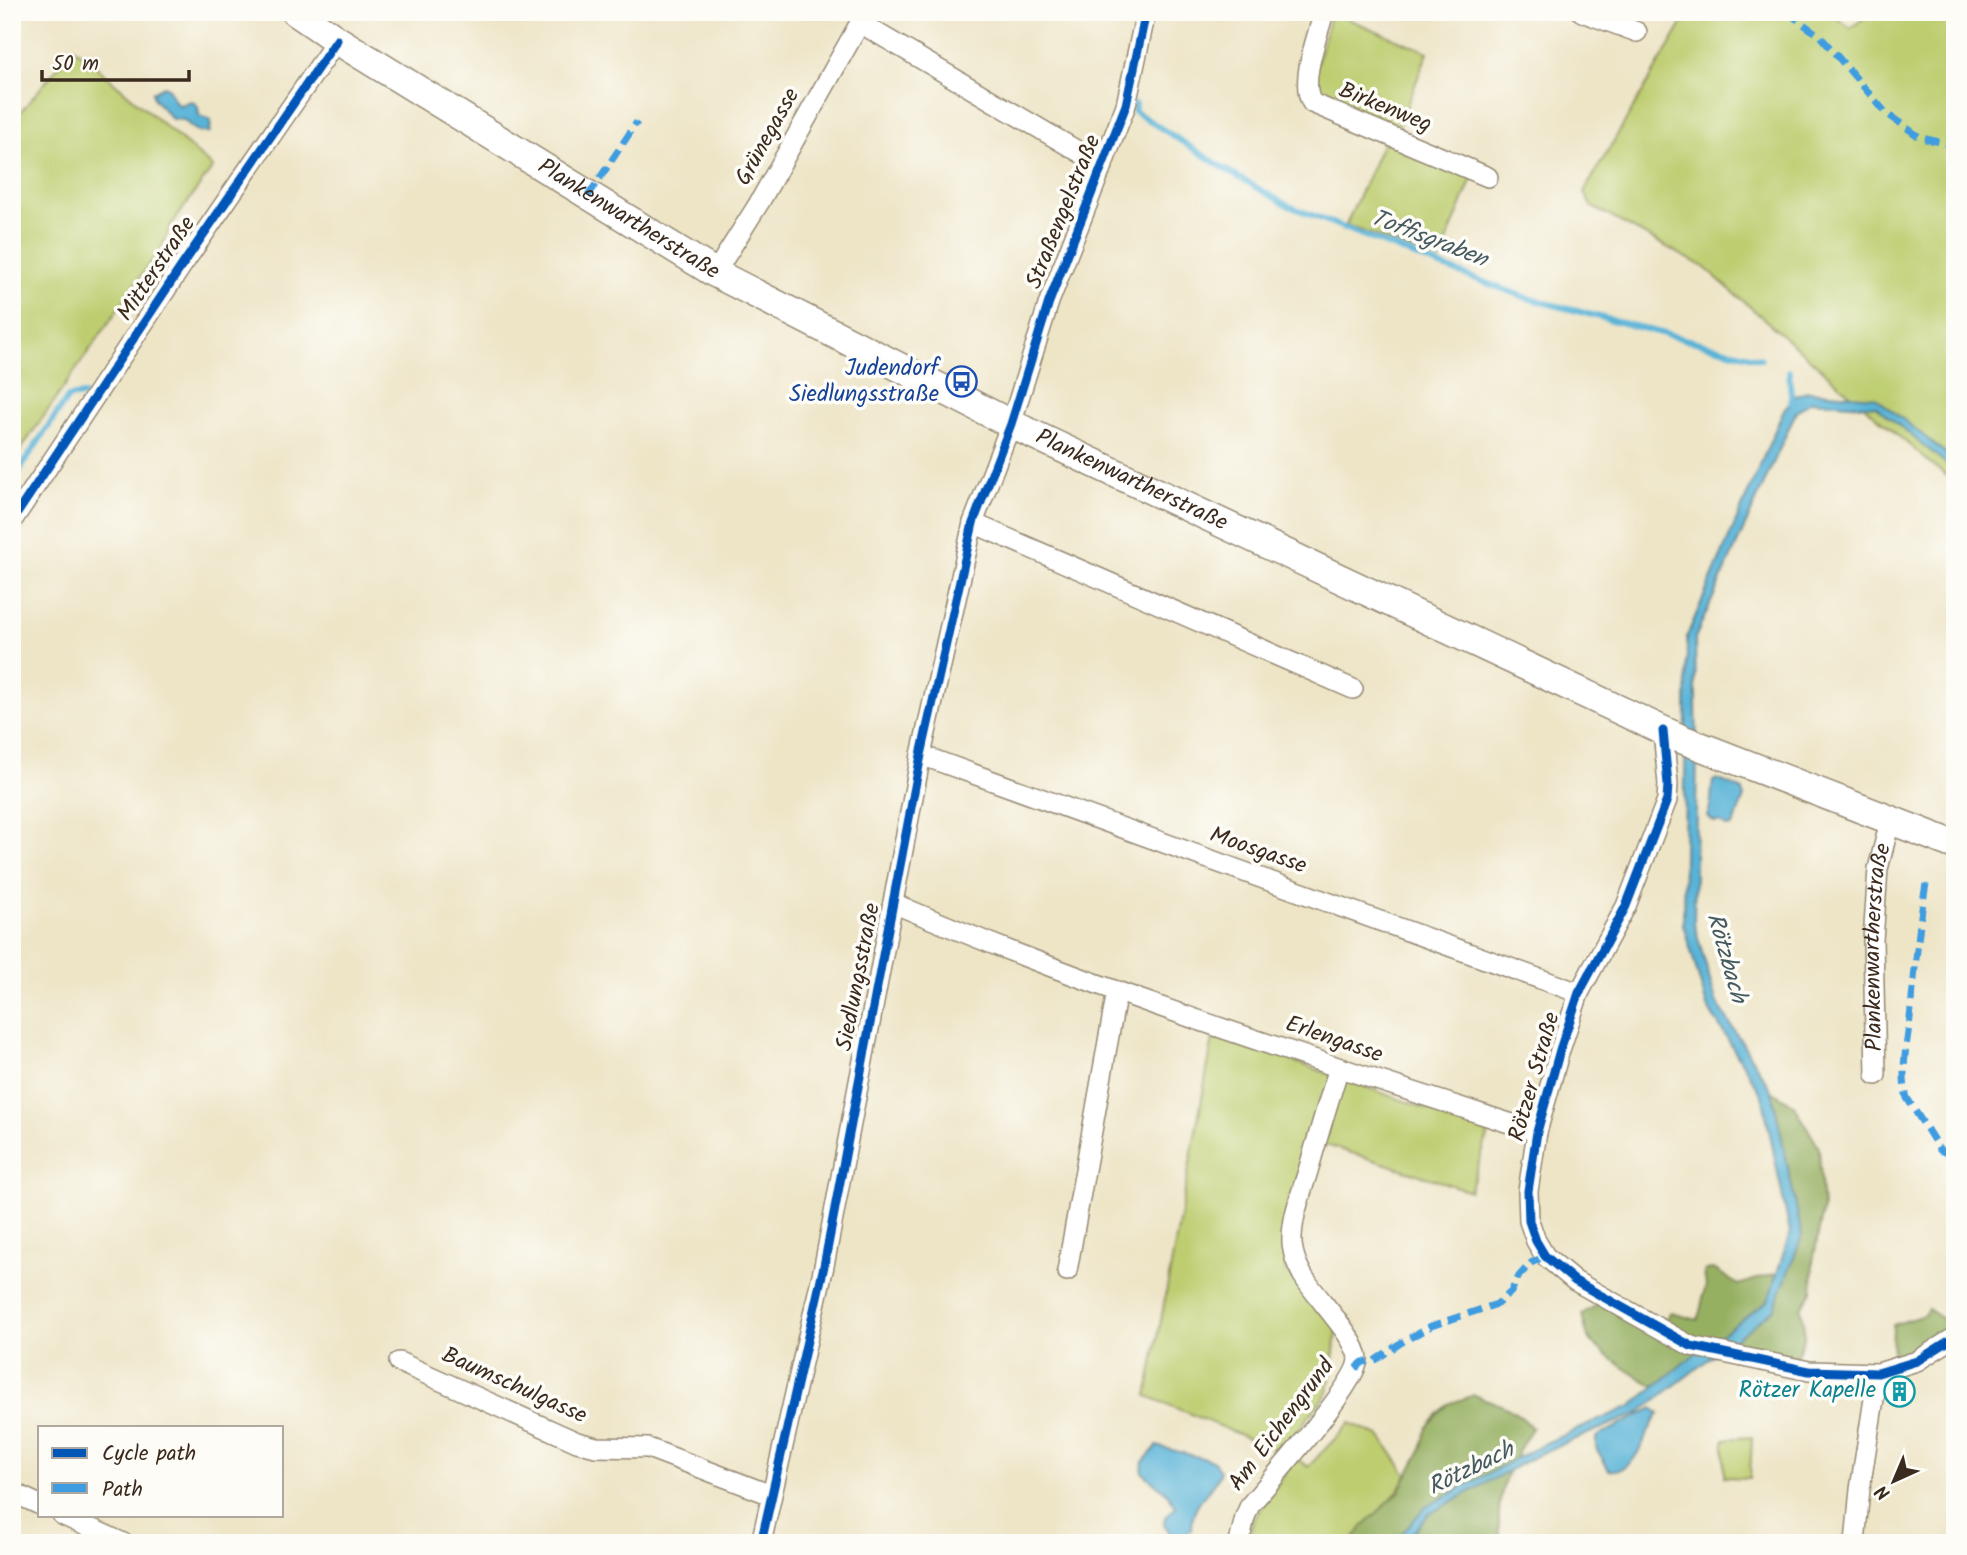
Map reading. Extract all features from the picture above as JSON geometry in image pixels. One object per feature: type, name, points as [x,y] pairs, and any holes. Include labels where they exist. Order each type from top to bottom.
[{"type":"main road","name":"Plankenwartherstraße","points":[[296,12],[715,273],[1011,424],[1671,734],[1955,845]]},
{"type":"street","name":"Straßengelstraße","points":[[1011,424],[1049,302],[1126,105],[1146,12]]},
{"type":"street","name":"Birkenweg","points":[[1324,12],[1307,79],[1312,103],[1488,177]]},
{"type":"street","points":[[1582,12],[1637,32]]},
{"type":"street","name":"Grünegasse","points":[[715,273],[759,203],[863,18],[1103,166]]},
{"type":"street","name":"Mitterstraße","points":[[12,521],[19,497],[337,40]]},
{"type":"street","name":"Siedlungsstraße","points":[[761,1543],[824,1266],[921,755],[973,523],[1011,424]]},
{"type":"street","points":[[973,523],[1353,689]]},
{"type":"street","name":"Rötzer Straße","points":[[1671,734],[1667,800],[1626,906],[1579,993],[1537,1132],[1528,1191],[1529,1221],[1545,1256],[1574,1281],[1690,1346],[1809,1371],[1878,1373],[1917,1361],[1955,1337]]},
{"type":"street","name":"Moosgasse","points":[[921,755],[1579,993]]},
{"type":"street","name":"Plankenwartherstraße","points":[[1875,1075],[1873,940],[1878,869],[1890,821]]},
{"type":"street","name":"Erlengasse","points":[[892,903],[1117,991],[1339,1068],[1537,1132]]},
{"type":"street","points":[[1067,1271],[1117,991]]},
{"type":"street","name":"Am Eichengrund","points":[[1239,1543],[1250,1504],[1332,1404],[1346,1385],[1358,1360],[1345,1333],[1303,1276],[1292,1243],[1298,1203],[1339,1068]]},
{"type":"street","name":"Baumschulgasse","points":[[399,1362],[577,1442],[596,1447],[648,1448],[771,1495]]},
{"type":"street","points":[[1856,1543],[1860,1489],[1878,1373]]},
{"type":"street","points":[[12,1492],[38,1503]]},
{"type":"street","points":[[64,1516],[123,1543]]},
{"type":"green space","points":[[1331,12],[1428,52],[1396,133],[1321,101],[1312,81]]},
{"type":"green space","points":[[1689,12],[1828,12],[1851,28],[1872,12],[1955,12],[1955,482],[1704,267],[1591,206],[1584,192]]},
{"type":"green space","points":[[74,48],[213,167],[170,227],[161,250],[12,462],[12,122]]},
{"type":"green space","points":[[1384,140],[1473,176],[1439,260],[1346,225]]},
{"type":"green space","points":[[1214,1033],[1489,1131],[1470,1191],[1311,1140],[1286,1223],[1285,1270],[1338,1325],[1328,1392],[1281,1452],[1147,1396]]},
{"type":"green space","points":[[1772,1091],[1795,1106],[1819,1148],[1823,1209],[1813,1262],[1812,1292],[1801,1308],[1805,1336],[1791,1368],[1720,1351],[1774,1309],[1802,1236]]},
{"type":"green space","points":[[1714,1269],[1738,1285],[1777,1273],[1768,1301],[1655,1386],[1629,1371],[1588,1336],[1582,1314],[1607,1299],[1659,1329],[1670,1313],[1698,1320],[1706,1285],[1704,1273]]},
{"type":"green space","points":[[1955,1303],[1955,1337],[1898,1368],[1892,1356],[1893,1325],[1924,1315],[1928,1309],[1943,1319]]},
{"type":"green space","points":[[1474,1395],[1513,1411],[1532,1428],[1504,1482],[1499,1511],[1501,1543],[1351,1543],[1362,1527],[1399,1492],[1421,1450],[1427,1427],[1448,1404]]},
{"type":"green space","points":[[1350,1423],[1381,1437],[1407,1475],[1395,1494],[1351,1543],[1248,1543],[1253,1520],[1296,1458],[1308,1467]]},
{"type":"green space","points":[[1752,1437],[1750,1478],[1724,1477],[1724,1439]]},
{"type":"water","points":[[163,86],[168,88],[176,103],[180,105],[191,101],[195,104],[199,116],[211,120],[210,132],[199,131],[184,120],[172,119],[154,99],[152,92]]},
{"type":"water","points":[[1807,391],[1875,397],[1955,461],[1955,471],[1875,406],[1811,401],[1796,412],[1695,638],[1697,756],[1694,923],[1716,1001],[1772,1091],[1802,1236],[1774,1309],[1639,1413],[1541,1453],[1429,1514],[1404,1543],[1394,1543],[1424,1508],[1539,1446],[1631,1406],[1696,1353],[1768,1301],[1790,1233],[1762,1095],[1707,1006],[1683,924],[1687,636],[1784,409],[1795,396]]},
{"type":"water","points":[[1717,779],[1743,790],[1744,797],[1733,826],[1726,827],[1707,816],[1713,781]]},
{"type":"water","points":[[1653,1408],[1659,1414],[1634,1459],[1619,1469],[1609,1470],[1596,1448],[1596,1437]]},
{"type":"water","points":[[1157,1446],[1214,1461],[1220,1471],[1196,1509],[1192,1529],[1181,1537],[1172,1536],[1164,1524],[1165,1517],[1176,1507],[1168,1494],[1142,1472],[1143,1462]]},
{"type":"waterway","name":"Toffisgraben","points":[[1135,104],[1134,111],[1289,206],[1527,298],[1761,359]]},
{"type":"waterway","name":"Toffisgraben","points":[[1789,371],[1792,407]]},
{"type":"waterway","points":[[12,481],[68,397],[84,395]]},
{"type":"marked path","points":[[1787,12],[1820,36],[1886,113],[1921,138],[1955,145]]},
{"type":"marked path","points":[[588,196],[637,122]]},
{"type":"marked path","points":[[1926,884],[1905,1058],[1905,1089],[1907,1098],[1940,1150],[1955,1157]]},
{"type":"marked path","points":[[1356,1368],[1363,1362],[1374,1361],[1431,1326],[1497,1304],[1511,1292],[1519,1276],[1531,1263],[1545,1256]]},
{"type":"cycle path","points":[[761,1543],[824,1266],[921,755],[973,523],[1011,424],[1049,302],[1126,105],[1146,12]]},
{"type":"cycle path","points":[[12,521],[181,267],[337,40]]},
{"type":"cycle path","points":[[1663,731],[1667,800],[1626,906],[1579,993],[1537,1132],[1528,1191],[1529,1221],[1536,1241],[1545,1256],[1575,1281],[1691,1346],[1809,1371],[1878,1373],[1917,1361],[1955,1337]]},
{"type":"place","name":"Judendorf Siedlungsstraße","points":[[962,382]]},
{"type":"place","name":"Rötzer Kapelle","points":[[1899,1391]]},
{"type":"water label","name":"Rötzbach","points":[[1726,958]]},
{"type":"water label","name":"Rötzbach","points":[[1471,1469]]}]
